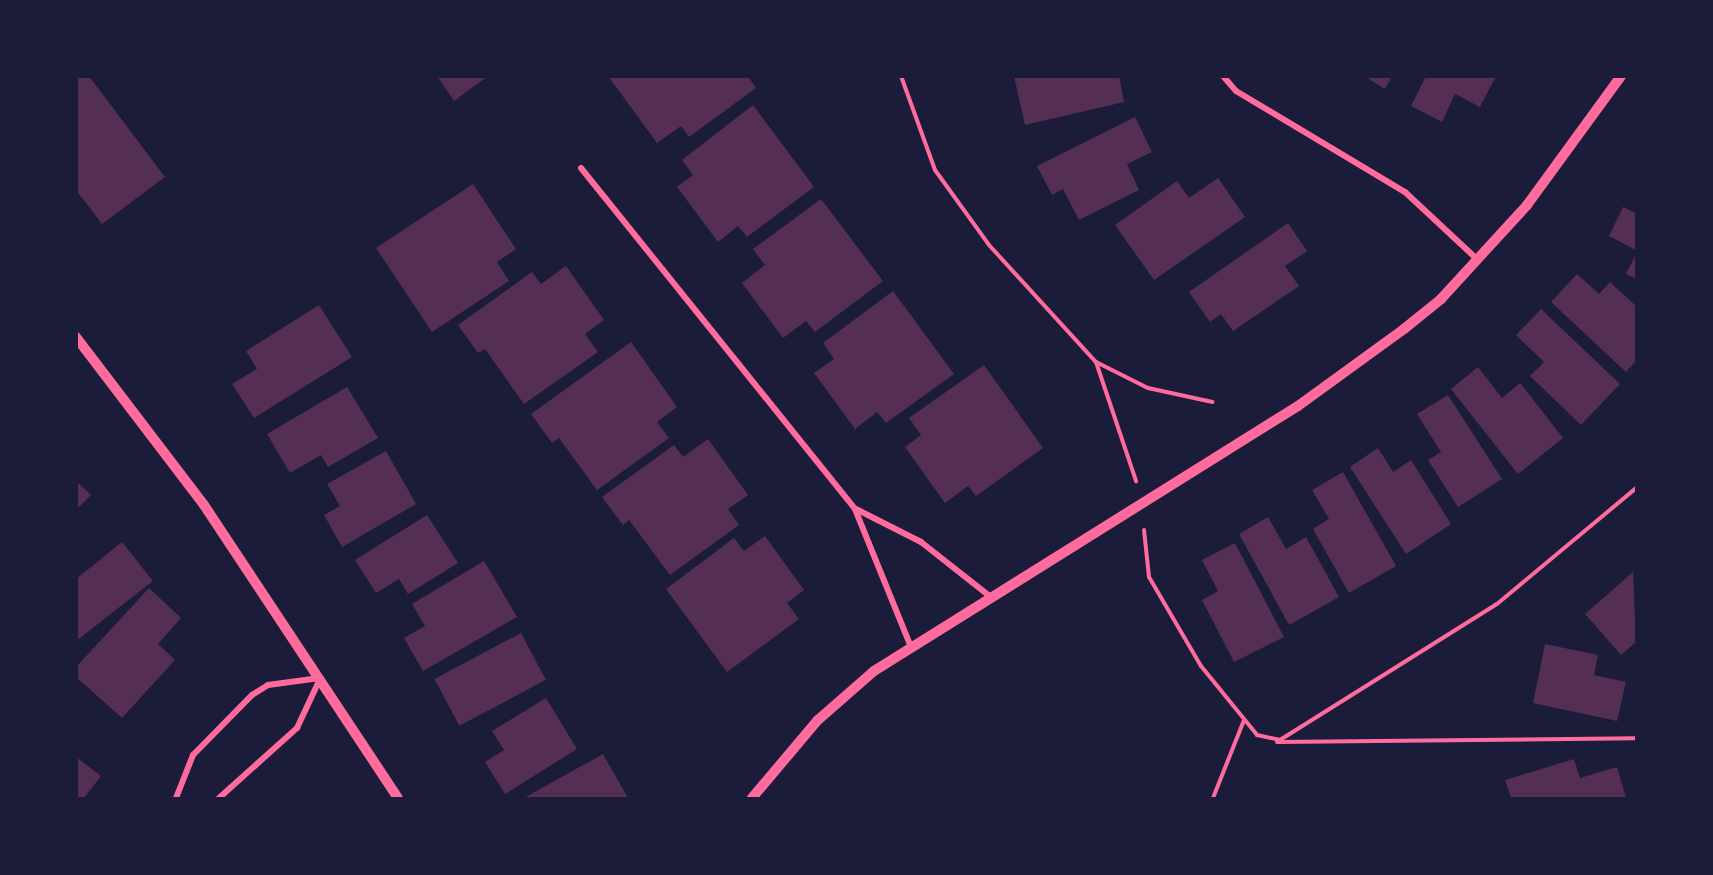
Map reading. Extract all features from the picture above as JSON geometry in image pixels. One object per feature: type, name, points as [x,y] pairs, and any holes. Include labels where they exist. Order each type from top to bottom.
[{"type":"street","points":[[1223,76],[1236,91],[1405,192],[1478,260]]},
{"type":"street","points":[[752,798],[818,720],[911,646],[1332,384],[1404,329],[1478,260],[1564,160],[1621,76]]},
{"type":"street","points":[[581,168],[855,509],[911,646]]},
{"type":"street","points":[[76,337],[204,506],[321,678],[398,798]]},
{"type":"street","points":[[855,509],[921,542],[991,597]]},
{"type":"street","points":[[176,798],[193,755],[252,695],[268,685],[321,678]]},
{"type":"street","points":[[219,798],[297,728],[321,678]]},
{"type":"path","points":[[901,76],[935,170],[989,245],[1096,362],[1156,391],[1213,402]]},
{"type":"path","points":[[1096,362],[1115,430],[1134,469]]},
{"type":"path","points":[[1269,741],[1290,736],[1497,604],[1636,488]]},
{"type":"path","points":[[1145,536],[1149,577],[1201,666],[1244,720],[1269,741],[1636,738]]},
{"type":"path","points":[[1213,798],[1244,720]]},
{"type":"building","points":[[76,76],[89,76],[165,177],[102,224],[76,190]]},
{"type":"building","points":[[437,76],[488,76],[454,101]]},
{"type":"building","points":[[608,76],[748,76],[756,88],[689,137],[681,126],[657,143]]},
{"type":"building","points":[[1014,76],[1119,76],[1124,102],[1025,125]]},
{"type":"building","points":[[1364,76],[1392,76],[1385,89]]},
{"type":"building","points":[[1426,76],[1496,76],[1480,107],[1455,94],[1442,122],[1411,106]]},
{"type":"building","points":[[753,105],[814,187],[747,237],[738,226],[718,242],[677,187],[693,175],[682,160]]},
{"type":"building","points":[[1135,117],[1152,152],[1127,164],[1139,190],[1079,220],[1063,189],[1052,195],[1037,166]]},
{"type":"building","points":[[1218,178],[1245,217],[1154,280],[1115,225],[1177,181],[1189,198]]},
{"type":"building","points":[[473,184],[516,249],[497,262],[509,281],[432,332],[376,248]]},
{"type":"building","points":[[821,199],[883,281],[815,332],[806,321],[783,338],[742,283],[765,265],[753,249]]},
{"type":"building","points":[[1623,207],[1636,213],[1636,250],[1609,236]]},
{"type":"building","points":[[1288,223],[1307,251],[1285,266],[1299,286],[1233,331],[1221,314],[1210,322],[1189,292]]},
{"type":"building","points":[[1636,254],[1636,279],[1626,274]]},
{"type":"building","points":[[566,266],[604,320],[585,334],[598,352],[524,404],[485,349],[478,353],[458,325],[532,272],[541,284]]},
{"type":"building","points":[[1577,274],[1599,294],[1610,282],[1636,306],[1636,361],[1626,372],[1551,302]]},
{"type":"building","points":[[893,291],[954,374],[886,423],[877,412],[855,429],[814,373],[834,359],[823,343]]},
{"type":"building","points":[[319,305],[352,357],[254,418],[232,384],[257,369],[246,351]]},
{"type":"building","points":[[1541,309],[1620,384],[1581,425],[1530,376],[1544,362],[1516,335]]},
{"type":"building","points":[[631,342],[677,407],[657,422],[669,438],[597,490],[559,438],[552,443],[531,414]]},
{"type":"building","points":[[984,365],[1043,448],[976,496],[968,486],[945,503],[905,447],[921,435],[909,418]]},
{"type":"building","points":[[1478,367],[1502,398],[1520,383],[1563,438],[1518,474],[1451,389]]},
{"type":"building","points":[[347,387],[378,438],[328,467],[321,455],[290,473],[267,434]]},
{"type":"building","points":[[1448,395],[1502,479],[1458,507],[1428,460],[1441,452],[1417,414]]},
{"type":"building","points":[[708,439],[748,495],[728,509],[739,525],[670,575],[629,520],[623,525],[602,497],[674,445],[683,457]]},
{"type":"building","points":[[1378,448],[1393,472],[1411,460],[1451,524],[1406,554],[1350,467]]},
{"type":"building","points":[[386,451],[416,504],[342,547],[324,515],[340,506],[327,484]]},
{"type":"building","points":[[1343,472],[1396,566],[1349,593],[1313,529],[1329,519],[1312,490]]},
{"type":"building","points":[[76,481],[91,495],[76,510]]},
{"type":"building","points":[[427,515],[458,563],[408,594],[399,579],[376,593],[355,560]]},
{"type":"building","points":[[1268,517],[1286,549],[1306,537],[1339,597],[1289,625],[1239,534]]},
{"type":"building","points":[[765,536],[804,590],[787,603],[799,619],[727,672],[666,589],[734,538],[744,551]]},
{"type":"building","points":[[122,542],[153,581],[76,641],[76,579]]},
{"type":"building","points":[[1235,543],[1284,637],[1234,662],[1202,600],[1218,591],[1202,560]]},
{"type":"building","points":[[484,561],[517,617],[423,671],[404,638],[425,626],[412,604]]},
{"type":"building","points":[[1633,572],[1636,642],[1621,655],[1585,614]]},
{"type":"building","points":[[149,588],[181,618],[158,644],[175,660],[122,718],[76,677],[76,667]]},
{"type":"building","points":[[521,633],[546,680],[459,726],[434,679]]},
{"type":"building","points":[[1545,644],[1598,655],[1594,675],[1626,682],[1617,721],[1533,703]]},
{"type":"building","points":[[546,698],[577,749],[505,794],[485,762],[504,750],[492,731]]},
{"type":"building","points":[[603,754],[628,798],[524,798]]},
{"type":"building","points":[[76,757],[101,776],[84,798],[76,798]]},
{"type":"building","points":[[1574,759],[1580,778],[1617,767],[1626,798],[1511,798],[1505,780]]}]
